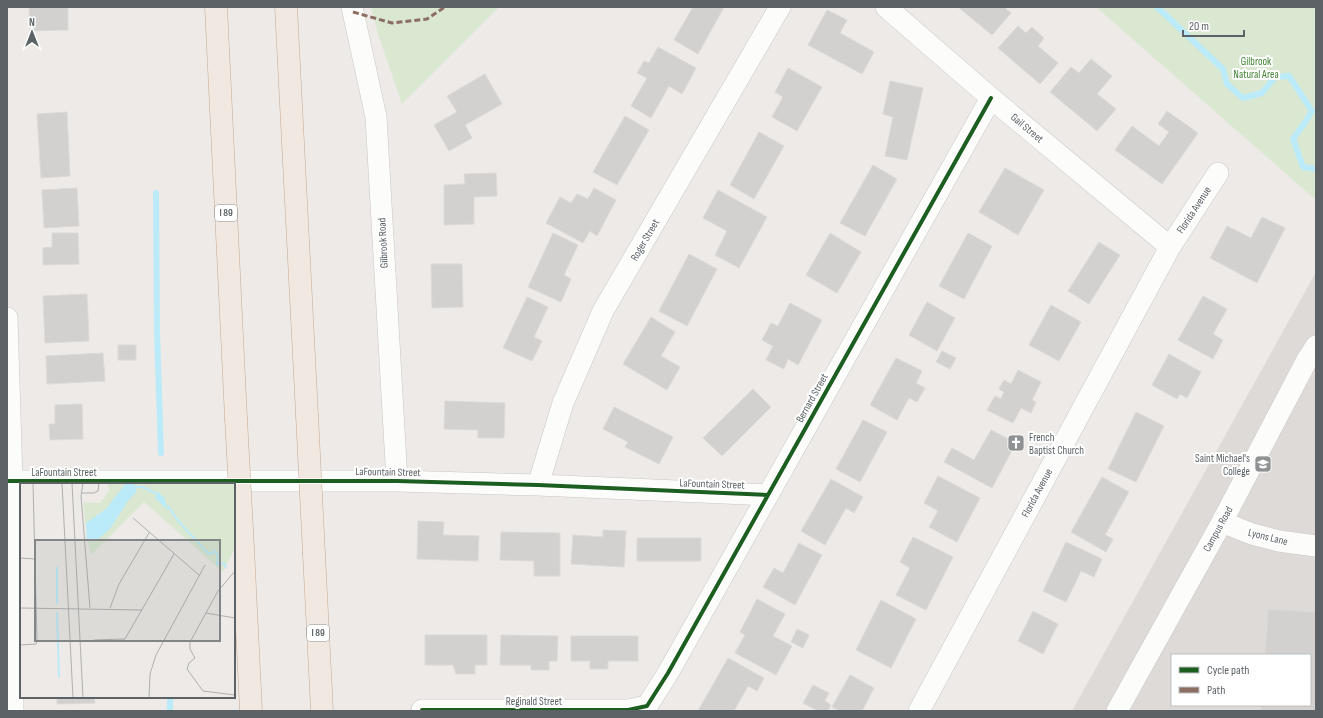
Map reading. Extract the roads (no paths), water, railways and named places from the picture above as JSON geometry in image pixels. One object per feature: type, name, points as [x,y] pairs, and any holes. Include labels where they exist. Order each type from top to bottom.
[{"type":"highway","name":"I 89","points":[[216,7],[251,711]]},
{"type":"highway","name":"I 89","points":[[286,7],[322,711]]},
{"type":"street","name":"Gilbrook Road","points":[[352,7],[376,117],[397,481]]},
{"type":"street","name":"Roger Street","points":[[538,485],[563,404],[603,311],[780,7]]},
{"type":"street","name":"Gail Street","points":[[886,7],[991,98],[1170,247]]},
{"type":"street","name":"Bernard Street","points":[[646,706],[668,673],[991,98]]},
{"type":"street","name":"Florida Avenue","points":[[920,711],[1170,247],[1218,173]]},
{"type":"street","points":[[7,318],[13,711]]},
{"type":"street","name":"Campus Road","points":[[1117,711],[1222,522],[1307,360],[1316,346]]},
{"type":"street","name":"LaFountain Street","points":[[10,481],[397,481],[538,485],[768,495]]},
{"type":"street","name":"Lyons Lane","points":[[1222,522],[1252,534],[1279,541],[1316,546]]},
{"type":"street","name":"Reginald Street","points":[[422,710],[628,710],[646,706]]},
{"type":"waterway","points":[[1157,7],[1223,69],[1227,84],[1243,98],[1262,93],[1275,77],[1289,76],[1312,111],[1293,139],[1303,167],[1316,169]]},
{"type":"waterway","points":[[156,193],[157,332],[161,453]]},
{"type":"waterway","points":[[170,698],[170,711]]},
{"type":"place","name":"French Baptist Church","points":[[1016,443]]},
{"type":"place","name":"Saint Michael's College","points":[[1263,464]]},
{"type":"park label","name":"Gilbrook Natural Area","points":[[1256,67]]}]
